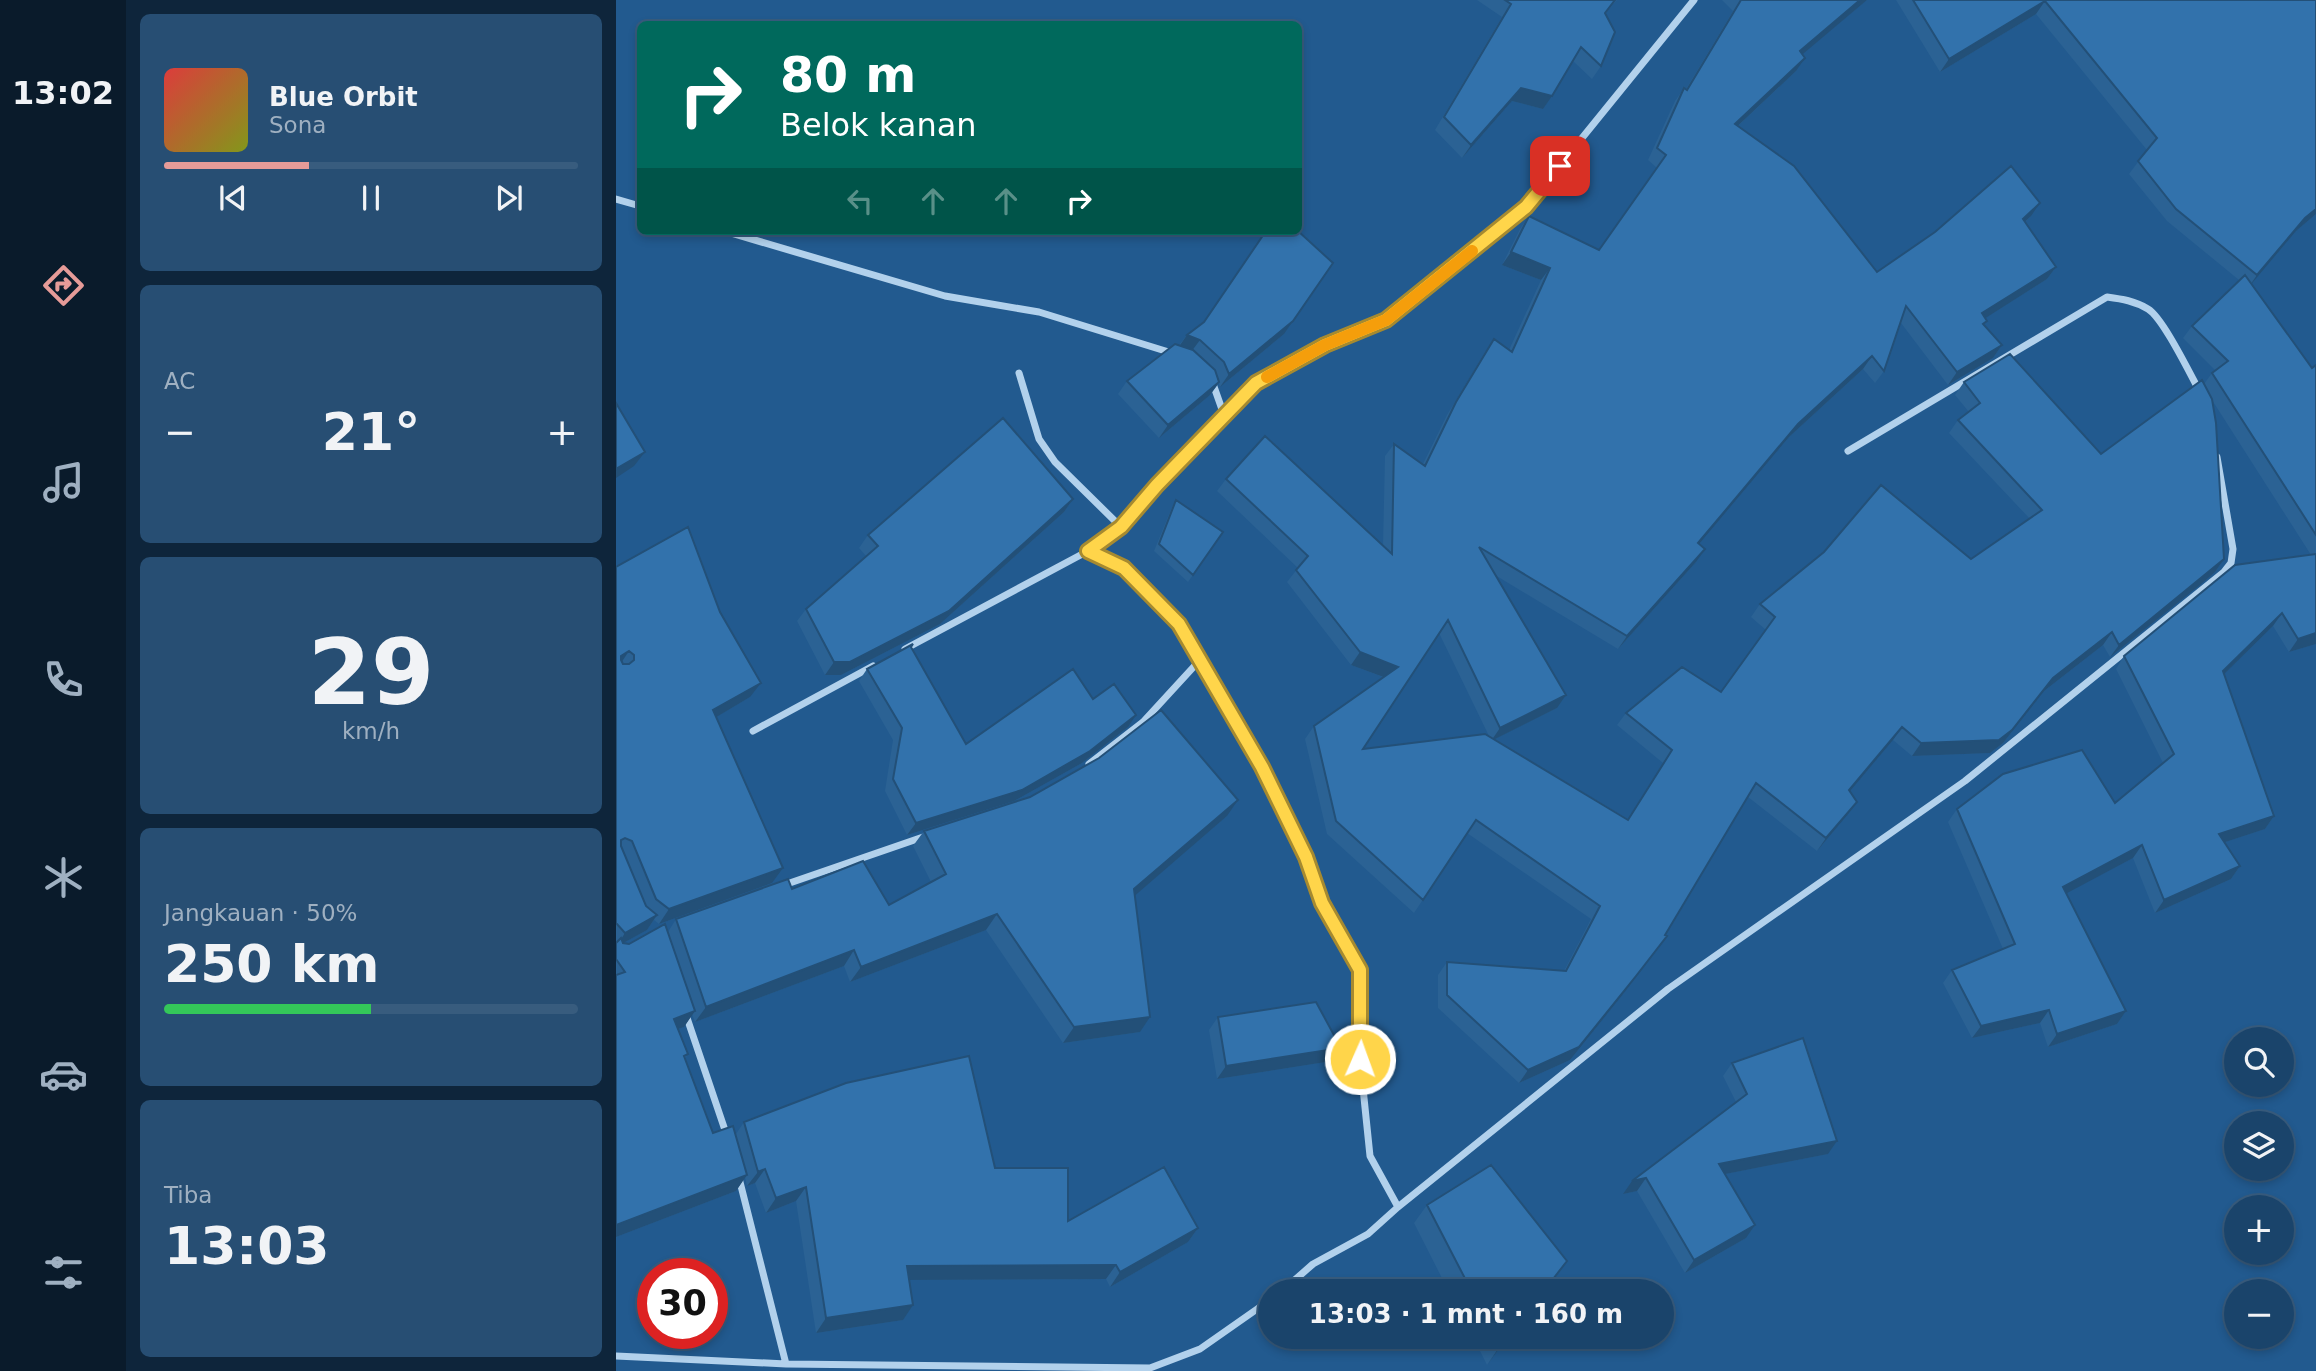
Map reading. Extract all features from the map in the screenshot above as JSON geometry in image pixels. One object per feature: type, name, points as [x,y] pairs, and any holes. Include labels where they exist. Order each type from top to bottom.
[{"type":"street","points":[[897,654],[1088,551],[1121,527],[1256,383],[1325,345],[1386,320],[1526,207],[1695,0]]},
{"type":"street","points":[[616,199],[637,205]]},
{"type":"street","points":[[738,235],[945,296],[1040,312],[1180,355]]},
{"type":"street","points":[[1848,451],[2107,297],[2130,300],[2151,310],[2203,398]]},
{"type":"street","points":[[1203,371],[1211,379],[1224,415]]},
{"type":"street","points":[[1019,373],[1039,439],[1055,462],[1121,527]]},
{"type":"street","points":[[1296,1279],[1313,1264],[1368,1234],[1668,989],[1965,781],[2224,572],[2231,563],[2233,549],[2216,448]]},
{"type":"street","points":[[1088,551],[1124,568],[1179,624],[1262,767],[1306,857],[1322,903],[1360,970],[1360,1059],[1370,1156],[1398,1207]]},
{"type":"street","points":[[753,731],[885,660]]},
{"type":"street","points":[[1085,768],[1143,722],[1199,661]]},
{"type":"street","points":[[776,888],[930,835]]},
{"type":"street","points":[[684,1010],[728,1141]]},
{"type":"street","points":[[736,1167],[786,1364]]},
{"type":"street","points":[[616,1356],[786,1364],[1151,1370],[1200,1349],[1258,1308]]},
{"type":"building","points":[[1505,0],[1615,0],[1605,13],[1615,32],[1601,66],[1581,47],[1552,96],[1521,88],[1471,145],[1444,117],[1511,4]]},
{"type":"building","points":[[1741,0],[1860,0],[1800,51],[1805,58],[1735,124],[1794,166],[1877,272],[1935,232],[2011,166],[2040,203],[2023,219],[2056,267],[1982,313],[1987,321],[1983,324],[2002,345],[1957,372],[1906,306],[1884,371],[1872,356],[1798,424],[1698,543],[1705,549],[1627,636],[1479,547],[1566,695],[1500,728],[1448,620],[1363,749],[1485,734],[1628,820],[1672,750],[1626,713],[1682,667],[1721,692],[1775,617],[1760,604],[1824,552],[1881,485],[1971,559],[2042,510],[1958,420],[1980,403],[1964,382],[2010,354],[2101,454],[2202,380],[2212,399],[2216,423],[2224,559],[2119,645],[2112,632],[2053,678],[2012,730],[1999,740],[1921,743],[1902,727],[1849,790],[1857,802],[1826,838],[1756,783],[1665,935],[1667,936],[1636,976],[1579,1047],[1528,1070],[1447,995],[1447,962],[1566,971],[1600,906],[1476,820],[1423,900],[1336,821],[1314,726],[1398,667],[1360,652],[1296,570],[1308,556],[1226,479],[1265,436],[1392,554],[1394,444],[1425,466],[1456,402],[1494,339],[1512,352],[1550,268],[1511,252],[1529,216],[1599,250],[1666,155],[1657,148],[1684,88],[1687,90]]},
{"type":"building","points":[[1913,0],[2316,0],[2316,209],[2305,218],[2257,275],[2176,209],[2138,161],[2157,138],[2045,1],[1949,59]]},
{"type":"building","points":[[1263,235],[1302,235],[1333,263],[1293,321],[1229,374],[1224,362],[1200,340],[1187,335],[1204,322]]},
{"type":"building","points":[[2245,275],[2312,368],[2316,365],[2316,535],[2212,373],[2228,361],[2192,326]]},
{"type":"building","points":[[1175,344],[1193,350],[1215,370],[1219,382],[1168,425],[1127,381]]},
{"type":"building","points":[[616,403],[645,452],[616,469]]},
{"type":"building","points":[[1003,418],[1073,499],[949,611],[850,662],[834,662],[806,609],[878,546],[868,535]]},
{"type":"building","points":[[1176,500],[1223,532],[1193,575],[1159,544]]},
{"type":"building","points":[[688,527],[720,612],[761,683],[713,710],[783,868],[669,909],[656,899],[632,841],[625,838],[621,840],[621,846],[646,906],[657,915],[625,933],[616,923],[616,567]],"holes":[[[629,651],[634,655],[634,660],[623,664],[621,656]]]},
{"type":"building","points":[[2316,554],[2316,633],[2298,639],[2282,613],[2223,671],[2274,816],[2219,834],[2240,866],[2164,900],[2142,845],[2063,887],[2126,1011],[2057,1034],[2049,1010],[1981,1026],[1952,970],[2015,944],[1957,809],[2003,774],[2082,750],[2115,803],[2174,754],[2124,656],[2235,565]]},
{"type":"building","points":[[913,644],[911,647],[966,744],[1073,669],[1093,699],[1114,684],[1136,715],[1090,751],[1022,790],[916,823],[893,779],[902,728],[867,669]]},
{"type":"building","points":[[1161,710],[1238,800],[1134,889],[1150,1017],[1074,1027],[997,914],[861,967],[854,950],[706,1007],[676,919],[788,879],[792,889],[863,861],[889,905],[946,874],[924,831],[1030,797],[1099,758]]},
{"type":"building","points":[[665,924],[695,1011],[674,1019],[688,1054],[684,1056],[713,1133],[733,1126],[747,1175],[616,1225],[616,975],[625,972],[616,959],[616,943],[621,938],[623,943],[629,944]]},
{"type":"building","points":[[1316,1002],[1341,1048],[1226,1066],[1218,1017]]},
{"type":"building","points":[[1803,1038],[1837,1141],[1719,1164],[1755,1225],[1694,1260],[1646,1178],[1632,1181],[1747,1094],[1732,1063]]},
{"type":"building","points":[[969,1056],[995,1168],[1068,1168],[1068,1221],[1164,1167],[1198,1228],[1120,1272],[1116,1265],[907,1266],[913,1305],[826,1318],[806,1187],[776,1198],[765,1169],[758,1172],[744,1122],[846,1083]]},
{"type":"building","points":[[1491,1165],[1567,1261],[1553,1279],[1465,1279],[1427,1205]]},
{"type":"slow traffic","points":[[1267,377],[1325,345],[1386,320],[1472,251]]},
{"type":"route","points":[[1360,1059],[1360,970],[1322,903],[1306,857],[1262,767],[1179,624],[1124,568],[1088,551],[1121,527],[1157,485],[1256,383],[1325,345],[1386,320],[1526,207],[1560,166]]}]
